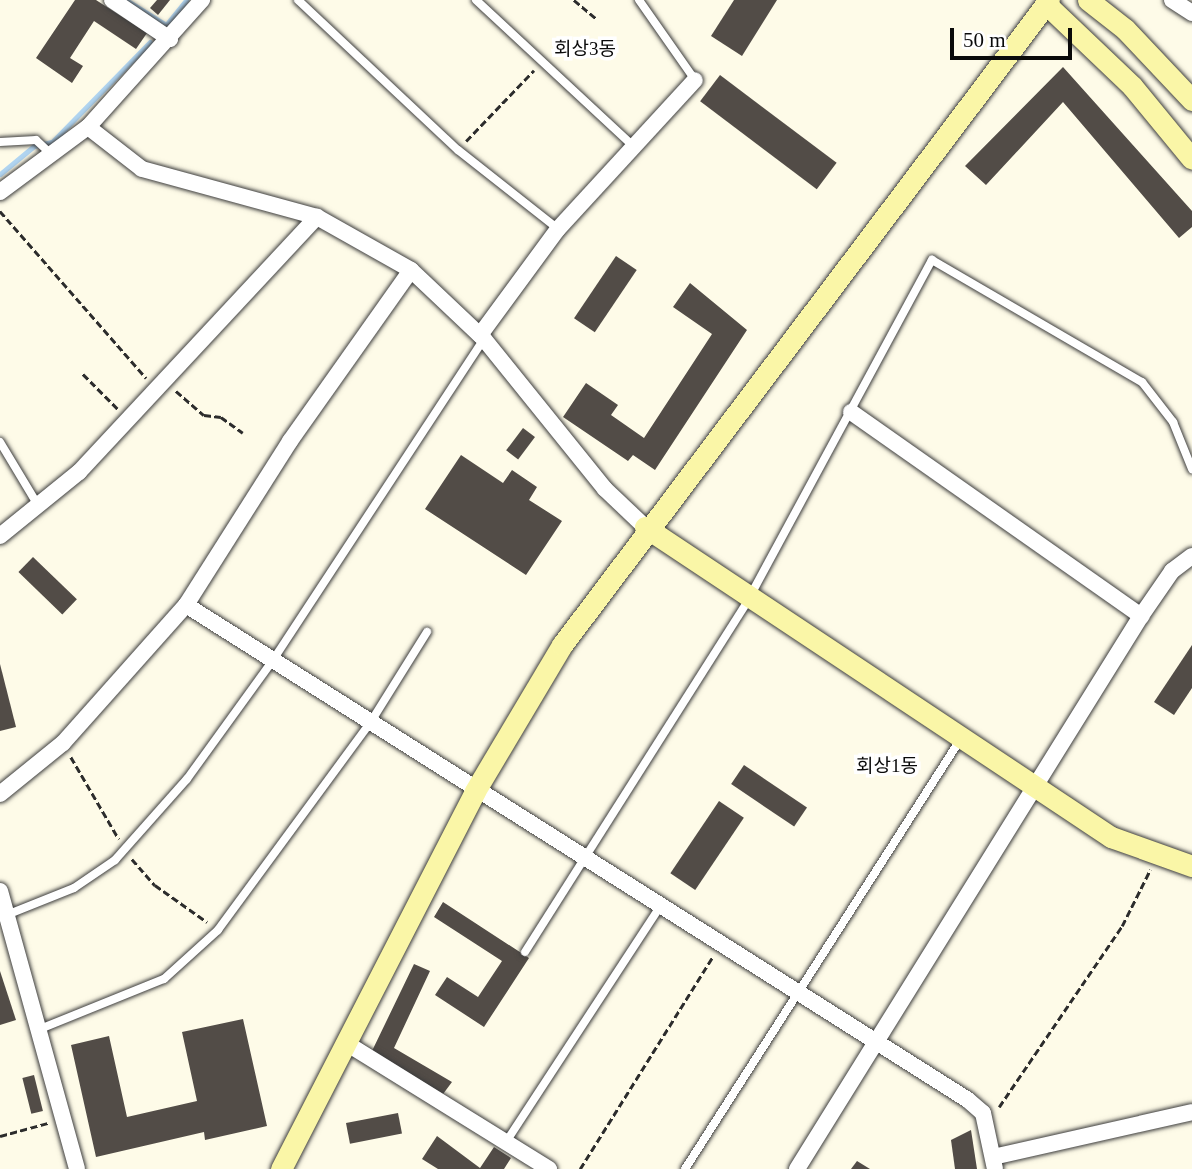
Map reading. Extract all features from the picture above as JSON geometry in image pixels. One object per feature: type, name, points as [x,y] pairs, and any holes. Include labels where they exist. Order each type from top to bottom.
[{"type":"street","points":[[112,0],[170,39]]},
{"type":"street","points":[[0,192],[53,157],[88,127],[170,39],[202,0]]},
{"type":"street","points":[[1045,1],[1087,0],[1125,29],[1192,100]]},
{"type":"street","points":[[1172,0],[1192,13]]},
{"type":"street","points":[[1045,1],[1132,86],[1192,159]]},
{"type":"street","points":[[281,1169],[475,791],[562,645],[645,527],[1045,1]]},
{"type":"street","points":[[482,337],[558,229],[636,149],[695,80]]},
{"type":"street","points":[[88,127],[156,175],[317,217],[411,270],[482,337],[605,489],[645,527],[748,600],[1111,837],[1158,858],[1192,866]]},
{"type":"street","points":[[0,536],[39,507],[128,419],[317,217]]},
{"type":"street","points":[[0,794],[63,743],[186,605],[290,441],[411,270]]},
{"type":"street","points":[[851,412],[1055,550],[1141,616]]},
{"type":"street","points":[[797,1169],[1141,616],[1192,556]]},
{"type":"street","points":[[186,605],[372,720],[585,862],[875,1041],[983,1113],[994,1163],[1192,1112]]},
{"type":"street","points":[[0,891],[9,914],[77,1169]]},
{"type":"street","points":[[346,1043],[549,1169]]},
{"type":"lane","points":[[298,0],[458,150],[558,229]]},
{"type":"lane","points":[[476,0],[636,149]]},
{"type":"lane","points":[[639,0],[695,80]]},
{"type":"lane","points":[[0,142],[36,140],[53,157]]},
{"type":"lane","points":[[524,952],[585,862],[748,600],[932,260],[1142,383],[1174,422],[1192,469]]},
{"type":"lane","points":[[9,914],[74,888],[115,860],[187,779],[273,660],[482,337]]},
{"type":"lane","points":[[0,442],[39,507]]},
{"type":"lane","points":[[40,1029],[164,979],[186,962],[218,930],[372,720],[427,632]]},
{"type":"lane","points":[[685,1169],[800,994],[960,740]]},
{"type":"lane","points":[[506,1142],[659,908]]},
{"type":"path","points":[[574,0],[597,19]]},
{"type":"path","points":[[458,150],[541,62]]},
{"type":"path","points":[[0,211],[80,311],[160,384],[204,415],[221,417],[243,433]]},
{"type":"path","points":[[83,374],[128,419]]},
{"type":"path","points":[[983,1113],[1002,1105],[1122,926],[1158,858]]},
{"type":"path","points":[[580,1169],[721,945]]},
{"type":"path","points":[[0,1136],[64,1119]]},
{"type":"building","points":[[75,0],[96,0],[147,33],[136,49],[94,21],[70,58],[83,66],[72,83],[36,58]]},
{"type":"building","points":[[157,0],[170,0],[158,15],[150,8]]},
{"type":"building","points":[[734,0],[777,0],[742,56],[711,36]]},
{"type":"building","points":[[1063,67],[1192,211],[1192,227],[1179,238],[1063,102],[986,185],[965,166]]},
{"type":"building","points":[[720,75],[837,163],[817,189],[700,101]]},
{"type":"building","points":[[616,256],[637,270],[595,332],[574,318]]},
{"type":"building","points":[[690,283],[747,330],[655,470],[633,455],[628,461],[563,417],[586,383],[618,405],[611,415],[644,438],[712,334],[673,307]]},
{"type":"building","points":[[523,428],[535,437],[518,459],[506,450]]},
{"type":"building","points":[[461,455],[503,483],[512,470],[537,487],[529,500],[562,521],[526,575],[425,509]]},
{"type":"building","points":[[33,557],[77,599],[62,614],[18,572]]},
{"type":"building","points":[[1192,645],[1192,688],[1174,715],[1154,702]]},
{"type":"building","points":[[0,664],[16,727],[0,731]]},
{"type":"building","points":[[744,765],[807,807],[794,827],[731,784]]},
{"type":"building","points":[[719,801],[744,818],[695,890],[670,873]]},
{"type":"building","points":[[443,902],[529,958],[484,1027],[435,995],[447,977],[478,997],[502,961],[434,917]]},
{"type":"building","points":[[414,964],[430,971],[394,1048],[452,1082],[443,1094],[372,1051]]},
{"type":"building","points":[[0,971],[16,1020],[0,1025]]},
{"type":"building","points":[[243,1019],[267,1126],[205,1140],[204,1132],[96,1157],[71,1045],[109,1036],[127,1117],[197,1101],[182,1032]]},
{"type":"building","points":[[34,1075],[43,1111],[31,1114],[22,1078]]},
{"type":"building","points":[[398,1113],[402,1134],[350,1144],[346,1123]]},
{"type":"building","points":[[971,1130],[977,1169],[955,1169],[951,1140]]},
{"type":"building","points":[[437,1136],[480,1168],[494,1147],[511,1158],[504,1169],[438,1169],[422,1159]]},
{"type":"building","points":[[857,1161],[870,1169],[851,1169]]},
{"type":"waterway","points":[[126,0],[166,25],[186,0]]},
{"type":"waterway","points":[[0,174],[34,146],[52,142],[150,42]]},
{"type":"district","name":"회상3동","points":[[585,49]]},
{"type":"district","name":"회상1동","points":[[887,766]]}]
